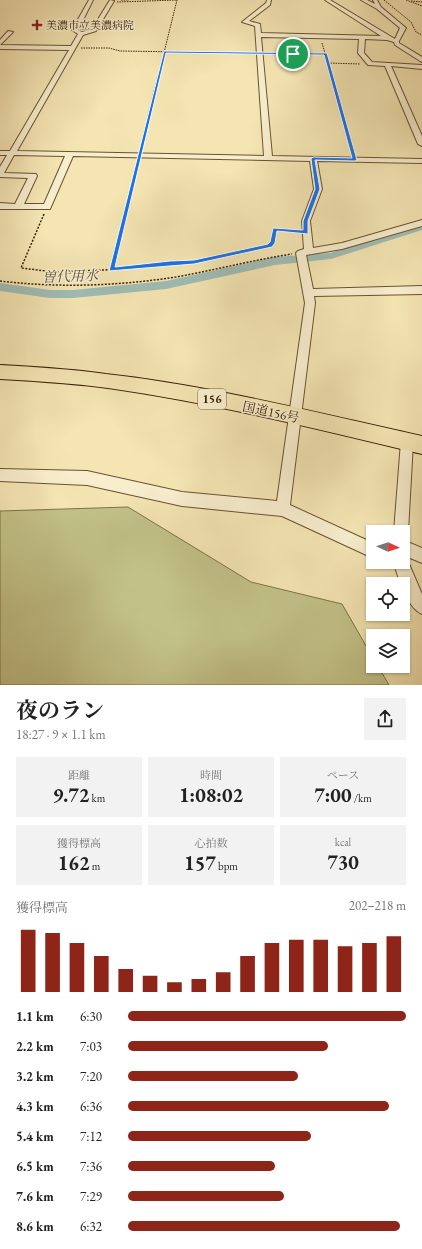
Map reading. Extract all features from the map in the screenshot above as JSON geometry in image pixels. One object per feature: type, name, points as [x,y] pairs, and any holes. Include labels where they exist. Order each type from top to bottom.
[{"type":"highway","name":"国道156号","points":[[0,372],[64,375],[168,389],[414,443]]},
{"type":"street","points":[[81,34],[74,30],[91,0]]},
{"type":"street","points":[[268,158],[258,25],[245,22],[268,4],[269,0]]},
{"type":"street","points":[[327,0],[388,38]]},
{"type":"street","points":[[362,0],[379,8],[403,28],[396,40]]},
{"type":"street","points":[[375,0],[379,8]]},
{"type":"street","points":[[18,207],[33,176],[0,174],[81,34],[94,30],[112,1]]},
{"type":"street","points":[[0,43],[5,33]]},
{"type":"street","points":[[259,35],[388,38],[396,40],[397,44],[422,60]]},
{"type":"street","points":[[362,37],[361,53],[370,64],[422,67]]},
{"type":"street","points":[[0,47],[73,48]]},
{"type":"street","points":[[387,64],[422,144]]},
{"type":"street","points":[[0,152],[422,161]]},
{"type":"street","points":[[0,206],[47,207],[70,154]]},
{"type":"street","points":[[283,509],[310,303],[304,256],[306,221],[318,189],[313,159]]},
{"type":"street","points":[[304,256],[422,223]]},
{"type":"street","points":[[308,293],[422,290]]},
{"type":"street","points":[[402,525],[414,443]]},
{"type":"street","points":[[0,475],[87,478],[182,499],[283,509],[366,548]]},
{"type":"street","points":[[410,550],[422,556]]},
{"type":"street","points":[[403,569],[416,599],[422,606]]},
{"type":"path","points":[[111,269],[177,0],[112,1]]},
{"type":"path","points":[[384,0],[411,22],[416,32],[422,35]]},
{"type":"path","points":[[406,0],[422,6]]},
{"type":"path","points":[[408,1],[422,2]]},
{"type":"path","points":[[320,36],[355,160]]},
{"type":"path","points":[[73,48],[108,48],[120,51],[325,54]]},
{"type":"path","points":[[328,63],[370,64]]},
{"type":"path","points":[[47,207],[21,268],[59,272],[194,262],[270,246],[273,243],[275,229],[306,232]]},
{"type":"path","points":[[0,281],[56,287],[108,284],[160,279],[218,269],[268,257],[304,256]]},
{"type":"green space","points":[[128,507],[251,582],[342,604],[366,646],[366,673],[382,673],[389,685],[0,685],[0,511]]},
{"type":"waterway","name":"曽代用水","points":[[0,287],[50,294],[73,294],[166,285],[275,261],[331,256],[422,227]]},
{"type":"place","name":"美濃市立美濃病院","points":[[37,25]]},
{"type":"route","points":[[165,52],[293,54],[325,54],[355,160],[313,159],[318,189],[306,221],[306,232],[275,229],[273,243],[270,246],[194,262],[111,269],[165,52]]}]
